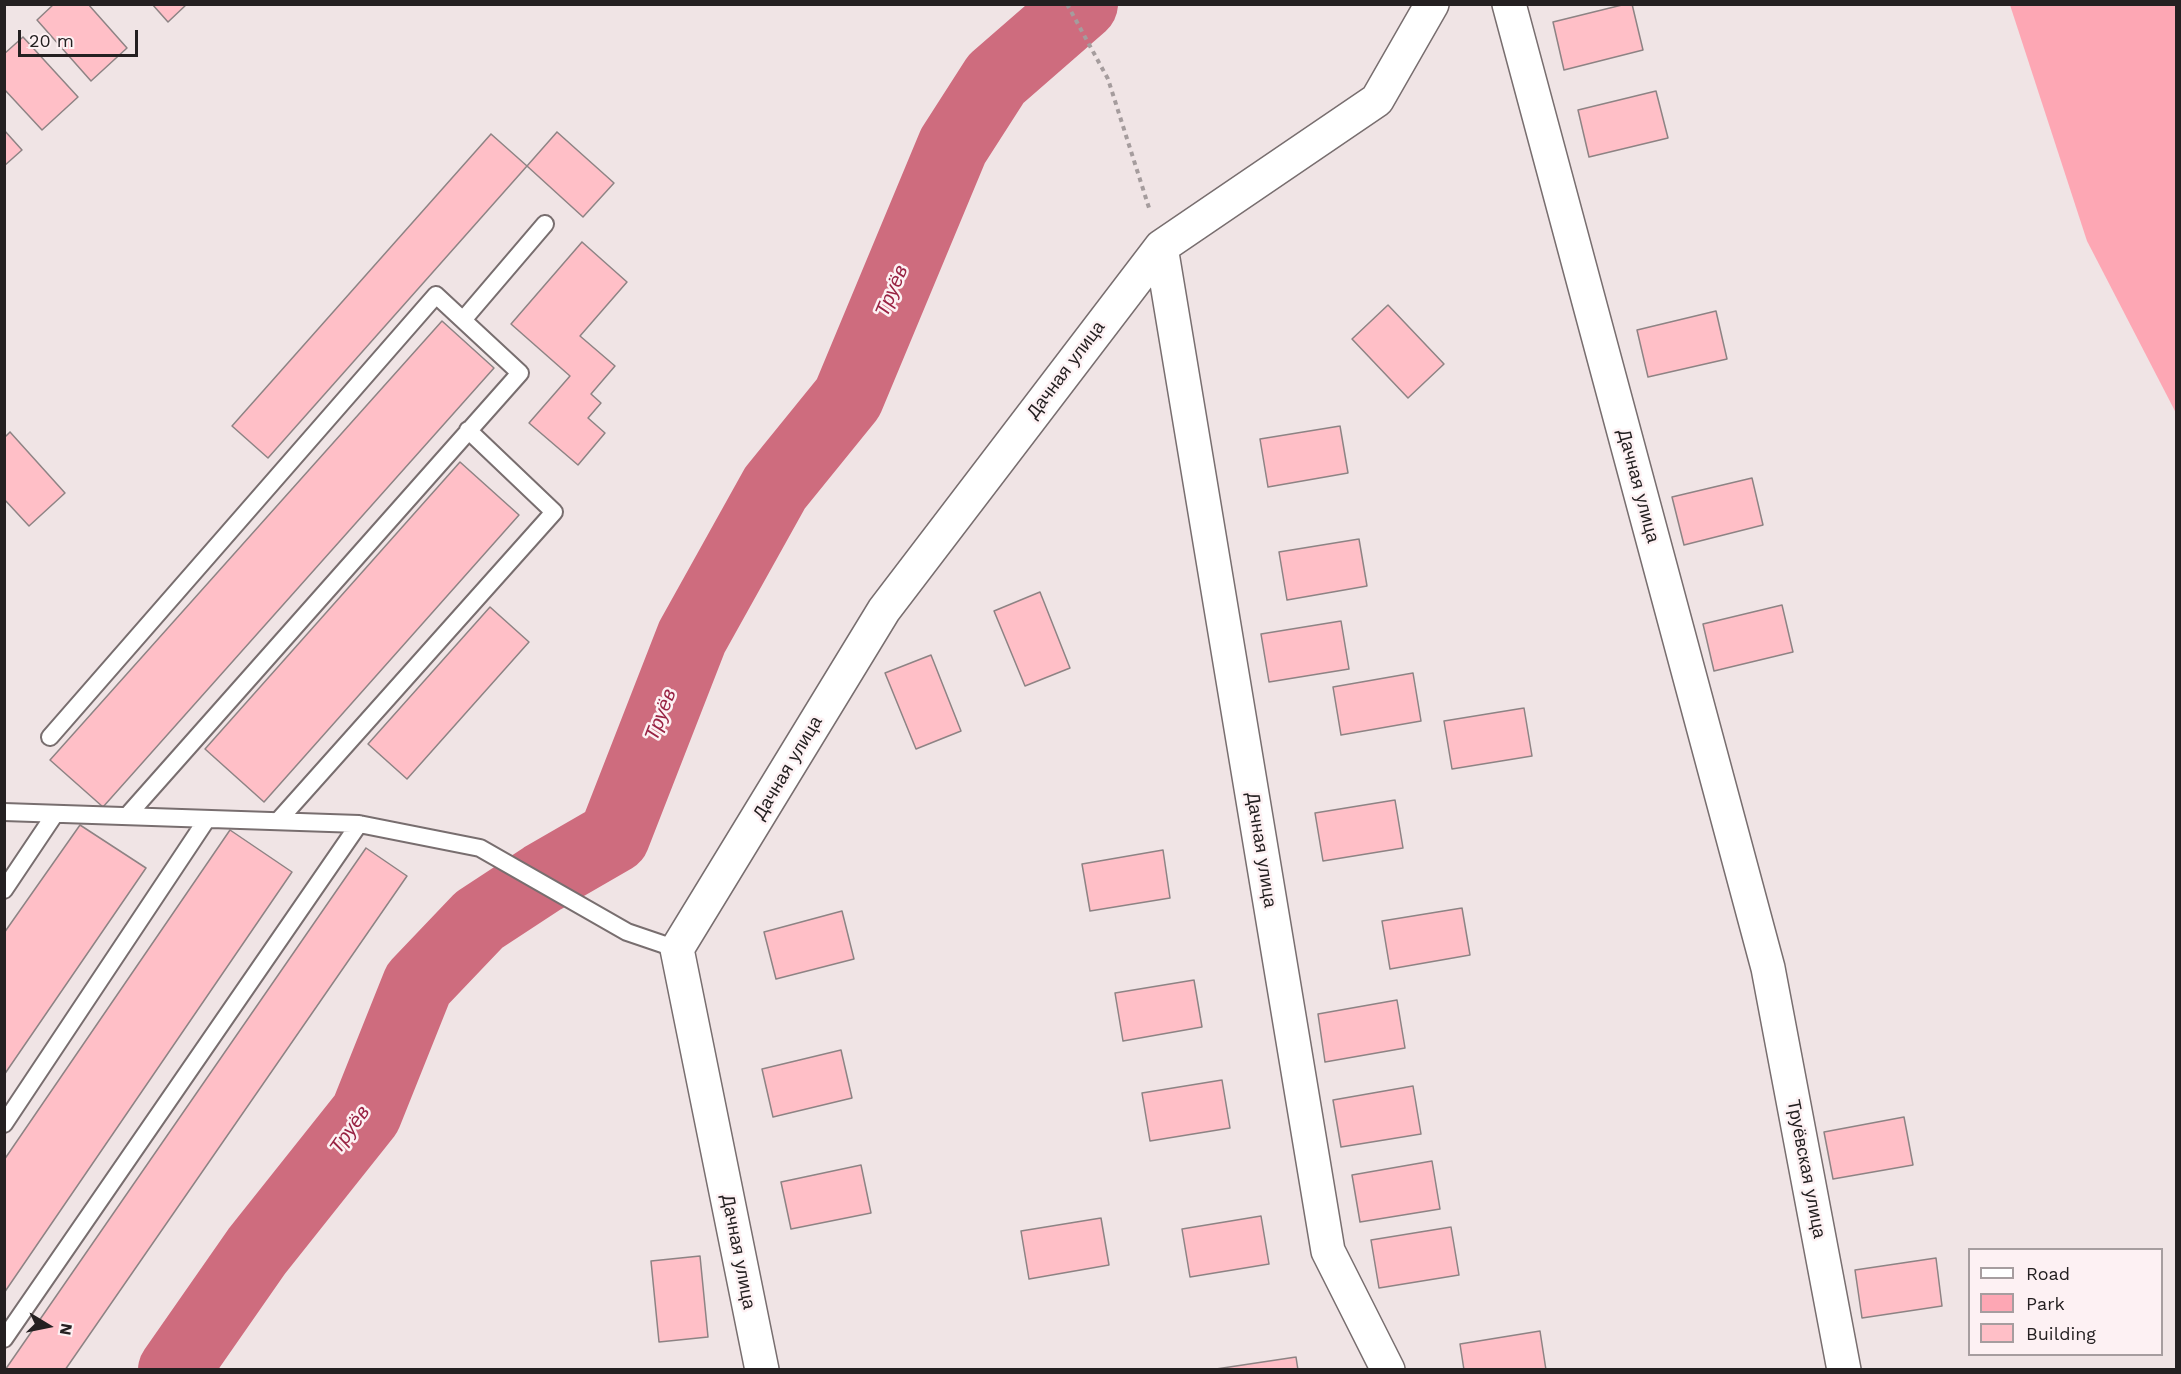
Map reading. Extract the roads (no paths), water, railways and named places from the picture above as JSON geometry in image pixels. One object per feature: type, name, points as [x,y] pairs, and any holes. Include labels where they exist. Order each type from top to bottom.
[{"type":"street","name":"Дачная улица","points":[[762,1370],[677,950],[884,610],[1161,247],[1377,100],[1432,4]]},
{"type":"street","name":"Дачная улица","points":[[1509,4],[1768,968]]},
{"type":"street","name":"Дачная улица","points":[[1161,247],[1328,1251],[1389,1370]]},
{"type":"street","name":"Труёвская улица","points":[[1768,968],[1844,1370]]},
{"type":"lane","points":[[463,320],[545,224]]},
{"type":"lane","points":[[50,737],[436,295],[520,374],[127,816]]},
{"type":"lane","points":[[278,821],[554,512],[468,430]]},
{"type":"lane","points":[[4,812],[359,824],[480,848],[627,932],[677,950]]},
{"type":"lane","points":[[4,890],[55,814]]},
{"type":"lane","points":[[4,1124],[207,819]]},
{"type":"lane","points":[[4,1339],[359,824]]},
{"type":"waterway","name":"Труёв","points":[[174,1370],[257,1251],[366,1114],[418,984],[479,920],[543,878],[614,837],[692,637],[775,488],[848,398],[953,146],[996,79],[1082,4]]}]
